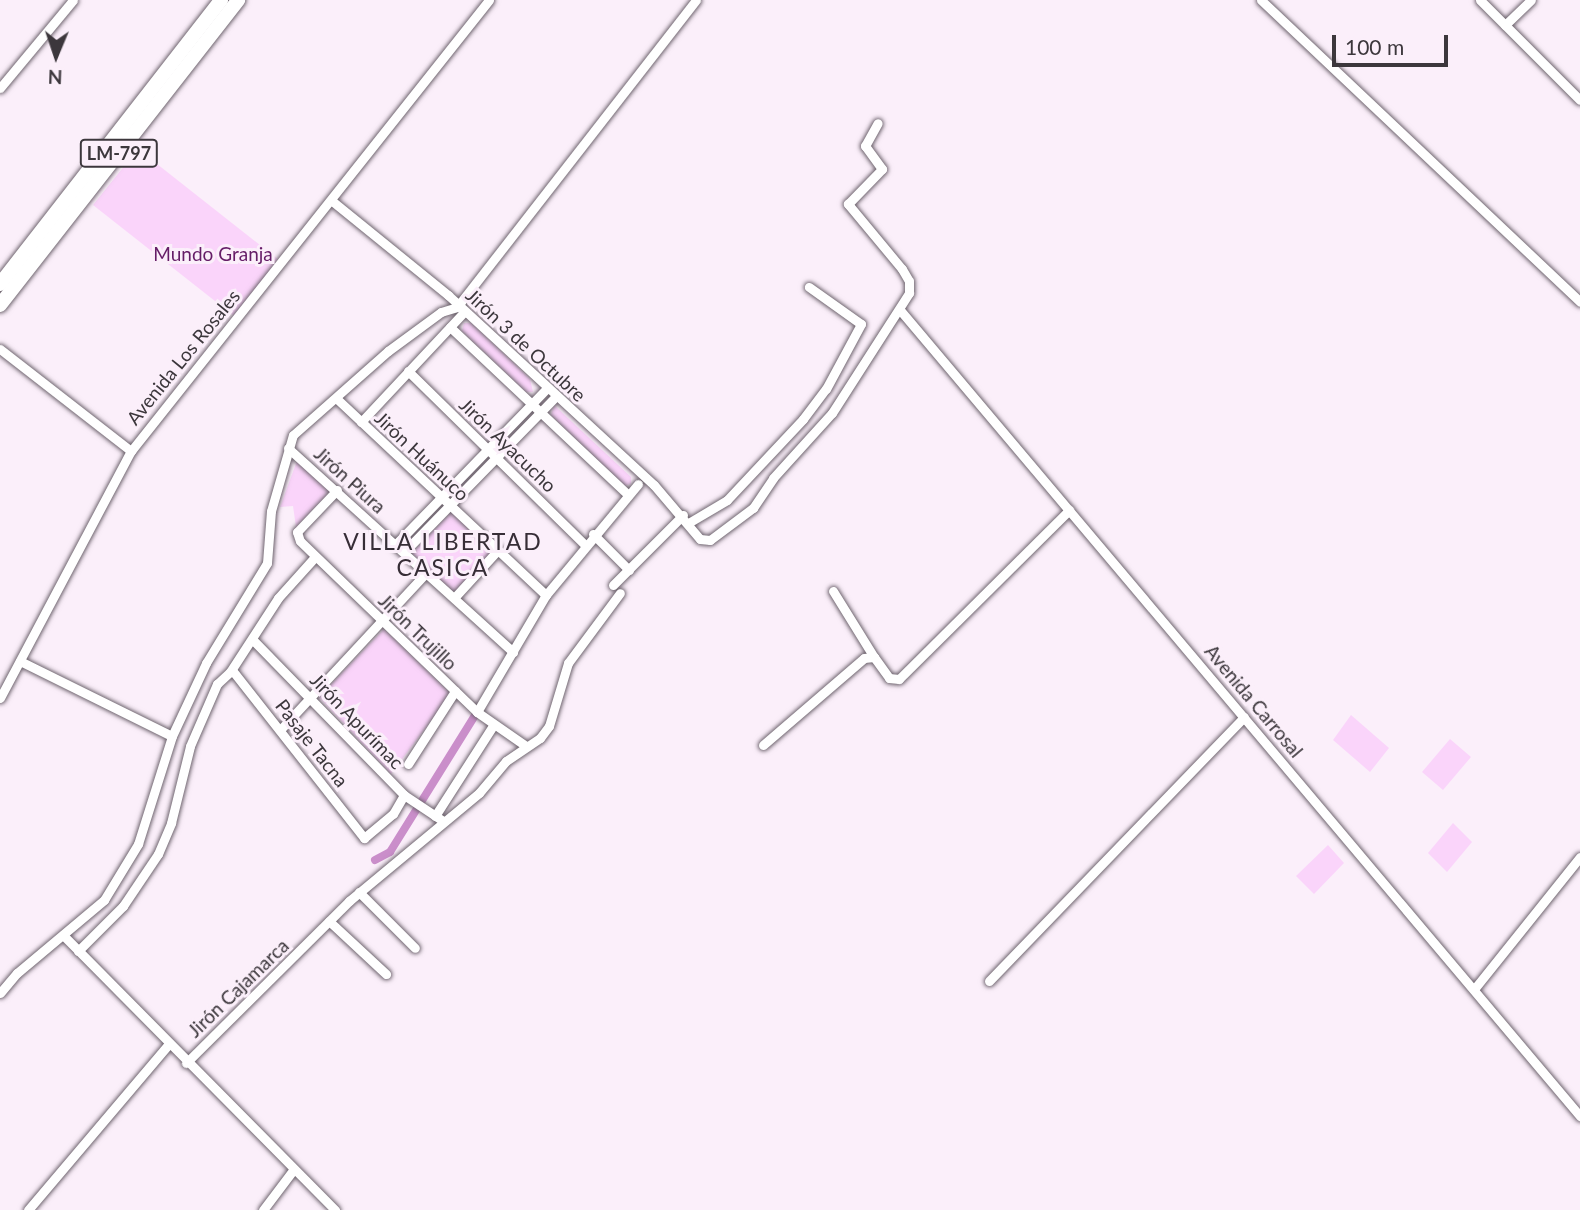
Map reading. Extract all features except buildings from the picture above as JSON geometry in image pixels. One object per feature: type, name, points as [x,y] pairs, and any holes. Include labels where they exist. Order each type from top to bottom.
[{"type":"main road","name":"LM-797","points":[[0,284],[222,0]]},
{"type":"main road","name":"LM-797","points":[[0,305],[238,0]]},
{"type":"street","points":[[0,88],[73,0]]},
{"type":"street","name":"Avenida Los Rosales","points":[[0,698],[131,451],[489,0]]},
{"type":"street","points":[[361,422],[450,327],[460,310],[696,0]]},
{"type":"street","points":[[1261,0],[1580,302]]},
{"type":"street","points":[[1480,0],[1580,100]]},
{"type":"street","points":[[1505,25],[1531,0]]},
{"type":"street","points":[[878,123],[865,146],[883,169],[848,204],[909,281],[900,310]]},
{"type":"street","name":"Jirón 3 de Octubre","points":[[331,200],[460,310],[555,397],[686,518],[700,539],[710,540],[753,508],[773,478],[832,413],[900,310]]},
{"type":"street","points":[[439,818],[479,793],[526,746],[540,738],[549,726],[568,663],[629,569],[686,518],[727,500],[803,419],[826,389],[861,324],[809,287]]},
{"type":"street","points":[[0,993],[17,972],[104,900],[138,844],[172,736],[206,663],[267,564],[271,512],[288,448],[306,421],[397,344],[441,312],[460,310]]},
{"type":"street","name":"Avenida Carrosal","points":[[900,310],[1475,988],[1580,1116]]},
{"type":"street","name":"Jirón 3 de Octubre","points":[[450,327],[533,402],[628,495]]},
{"type":"street","points":[[0,349],[131,451]]},
{"type":"street","name":"Jirón Ayacucho","points":[[408,372],[584,544]]},
{"type":"street","points":[[396,544],[546,389]]},
{"type":"street","points":[[404,552],[555,397]]},
{"type":"street","name":"Jirón Huánuco","points":[[336,398],[546,594]]},
{"type":"street","name":"Jirón Piura","points":[[288,448],[513,652]]},
{"type":"street","points":[[477,712],[546,594],[584,544],[638,484]]},
{"type":"street","name":"Jirón Trujillo","points":[[337,490],[297,532],[314,558],[477,712],[526,746]]},
{"type":"street","points":[[833,591],[889,678],[899,679],[1069,510]]},
{"type":"street","points":[[593,534],[629,569]]},
{"type":"street","points":[[454,598],[497,551]]},
{"type":"street","points":[[78,951],[123,906],[158,853],[171,823],[190,746],[217,684],[232,670],[278,598],[314,558]]},
{"type":"street","points":[[280,730],[426,573]]},
{"type":"street","name":"Jirón Apurímac","points":[[252,639],[404,795],[439,818]]},
{"type":"street","points":[[763,745],[864,658],[874,657]]},
{"type":"street","points":[[20,662],[172,736]]},
{"type":"street","name":"Pasaje Tacna","points":[[232,670],[364,838],[393,814],[404,795]]},
{"type":"street","points":[[408,764],[455,691]]},
{"type":"street","points":[[989,981],[1244,717]]},
{"type":"street","points":[[439,818],[494,724]]},
{"type":"street","name":"Jirón Cajamarca","points":[[186,1063],[329,920],[439,818]]},
{"type":"street","points":[[1475,988],[1580,857]]},
{"type":"street","points":[[359,892],[415,948]]},
{"type":"street","points":[[329,920],[386,974]]},
{"type":"street","points":[[63,935],[168,1045],[335,1210]]},
{"type":"street","points":[[28,1210],[168,1045]]},
{"type":"street","points":[[263,1210],[293,1169]]},
{"type":"green space","name":"Mundo Granja","points":[[138,149],[279,260],[234,316],[93,205]]},
{"type":"green space","points":[[464,323],[471,323],[530,379],[533,392],[526,392],[462,331]]},
{"type":"green space","points":[[554,405],[631,477],[631,484],[624,486],[551,415]]},
{"type":"green space","points":[[297,461],[330,491],[296,527],[293,506],[280,507]]},
{"type":"green space","points":[[451,512],[493,552],[454,593],[412,553]]},
{"type":"green space","points":[[384,629],[451,694],[391,774],[319,697]]},
{"type":"green space","points":[[1351,715],[1389,748],[1370,772],[1333,740]]},
{"type":"green space","points":[[1450,739],[1471,757],[1443,790],[1422,772]]},
{"type":"green space","points":[[1453,823],[1472,842],[1447,872],[1428,853]]},
{"type":"green space","points":[[1328,845],[1344,863],[1314,894],[1296,876]]},
{"type":"waterway","points":[[375,860],[390,852],[477,712]]},
{"type":"district","name":"VILLA LIBERTAD CASICA","points":[[443,554]]}]
